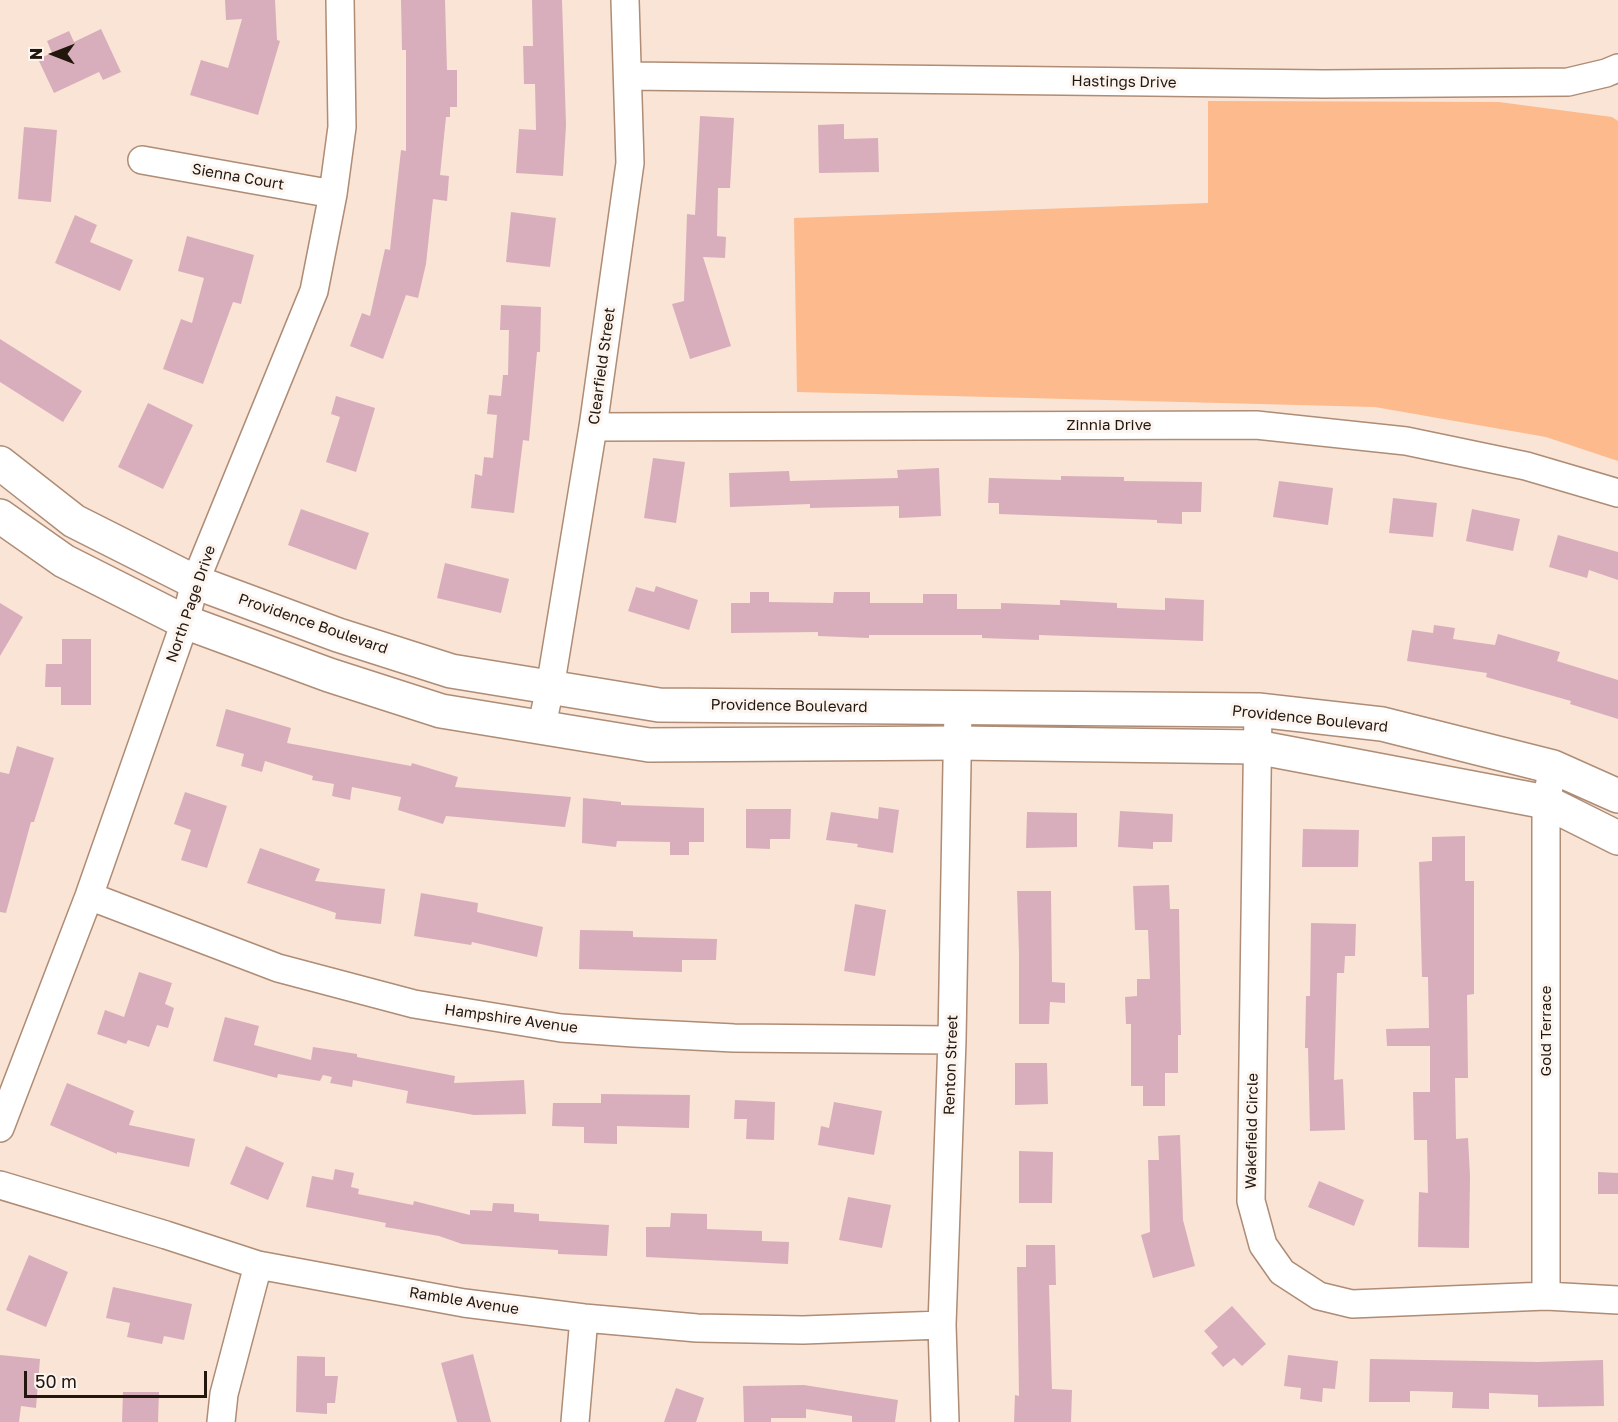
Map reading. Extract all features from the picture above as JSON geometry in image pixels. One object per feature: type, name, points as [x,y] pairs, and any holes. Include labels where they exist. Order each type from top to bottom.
[{"type":"main road","name":"Providence Boulevard","points":[[0,463],[74,521],[195,582],[338,635],[451,671],[659,705],[1257,710],[1382,724],[1554,767],[1618,796]]},
{"type":"main road","points":[[0,516],[64,561],[185,622],[328,675],[441,711],[649,745],[957,743],[1256,747],[1546,802],[1618,838]]},
{"type":"street","name":"North Page Drive","points":[[0,1128],[88,896],[185,622],[195,582],[314,291],[333,194],[342,127],[340,0]]},
{"type":"street","name":"Clearfield Street","points":[[541,729],[550,688],[593,427],[630,163],[625,0]]},
{"type":"street","name":"Hastings Drive","points":[[628,76],[1324,84],[1568,82],[1606,74],[1618,68]]},
{"type":"street","name":"Sienna Court","points":[[142,160],[333,194]]},
{"type":"street","name":"Zinnia Drive","points":[[593,427],[1256,425],[1406,441],[1526,466],[1618,493]]},
{"type":"street","name":"Renton Street","points":[[945,1422],[942,1325],[952,1040],[958,708]]},
{"type":"street","name":"Wakefield Circle","points":[[1257,710],[1251,1201],[1263,1245],[1282,1272],[1319,1296],[1352,1304],[1546,1296],[1618,1300]]},
{"type":"street","name":"Gold Terrace","points":[[1546,1296],[1546,802],[1554,767]]},
{"type":"street","name":"Hampshire Avenue","points":[[88,896],[278,968],[414,1004],[561,1028],[634,1033],[734,1038],[952,1040]]},
{"type":"street","name":"Ramble Avenue","points":[[0,1185],[166,1234],[258,1265],[464,1303],[584,1318],[697,1328],[803,1330],[942,1325]]},
{"type":"street","points":[[221,1422],[224,1394],[258,1265]]},
{"type":"street","points":[[575,1422],[584,1318]]},
{"type":"shaded area","points":[[1208,101],[1499,102],[1612,117],[1618,121],[1618,461],[1546,437],[1375,407],[797,392],[794,218],[1208,203]]},
{"type":"building","points":[[225,0],[275,0],[277,40],[280,41],[258,115],[190,95],[201,60],[228,68],[242,19],[226,20]]},
{"type":"building","points":[[401,0],[445,0],[447,70],[457,70],[457,107],[450,107],[450,117],[446,117],[440,175],[449,176],[447,201],[433,199],[426,264],[418,298],[406,295],[383,359],[350,346],[362,313],[370,316],[385,249],[390,250],[401,150],[406,151],[406,50],[402,50]]},
{"type":"building","points":[[532,0],[562,0],[566,125],[563,176],[516,173],[519,129],[536,130],[535,84],[524,84],[523,46],[533,46]]},
{"type":"building","points":[[101,29],[121,72],[103,80],[99,72],[54,93],[38,59],[52,53],[47,41],[69,31],[74,42]]},
{"type":"building","points":[[700,116],[734,118],[730,188],[718,188],[717,236],[726,237],[725,258],[703,257],[731,346],[690,359],[672,304],[684,301],[687,214],[695,215]]},
{"type":"building","points":[[844,124],[844,139],[878,138],[879,172],[819,173],[818,125]]},
{"type":"building","points":[[24,127],[57,130],[51,202],[18,199]]},
{"type":"building","points":[[511,212],[556,218],[550,267],[506,262]]},
{"type":"building","points":[[75,215],[97,225],[90,242],[133,260],[120,291],[55,263]]},
{"type":"building","points":[[187,236],[254,255],[241,304],[233,302],[203,384],[163,369],[181,319],[192,323],[204,278],[178,271]]},
{"type":"building","points":[[501,305],[541,307],[540,352],[537,352],[529,441],[523,440],[514,513],[471,508],[475,474],[482,476],[484,457],[493,458],[497,415],[487,414],[489,395],[501,396],[503,375],[508,375],[509,330],[500,330]]},
{"type":"building","points":[[0,339],[82,391],[63,422],[0,382]]},
{"type":"building","points":[[336,396],[375,408],[356,472],[326,462],[340,417],[331,414]]},
{"type":"building","points":[[148,403],[193,425],[163,489],[118,467]]},
{"type":"building","points":[[653,458],[685,462],[676,523],[644,518]]},
{"type":"building","points":[[939,468],[941,516],[899,518],[899,506],[810,508],[810,504],[730,507],[729,473],[789,471],[790,481],[898,478],[897,470]]},
{"type":"building","points":[[1061,476],[1124,477],[1124,481],[1202,482],[1201,512],[1182,512],[1182,524],[1157,523],[1157,520],[999,514],[999,503],[988,503],[989,478],[1061,480]]},
{"type":"building","points":[[1279,481],[1333,488],[1328,525],[1273,517]]},
{"type":"building","points":[[1393,498],[1437,503],[1433,537],[1389,533]]},
{"type":"building","points":[[301,509],[369,533],[356,570],[288,545]]},
{"type":"building","points":[[1472,509],[1520,519],[1513,551],[1466,541]]},
{"type":"building","points":[[1558,535],[1618,552],[1618,580],[1589,570],[1587,578],[1549,567]]},
{"type":"building","points":[[445,563],[509,579],[501,613],[437,598]]},
{"type":"building","points":[[656,586],[698,600],[689,630],[628,611],[636,587],[654,592]]},
{"type":"building","points":[[750,592],[769,592],[769,602],[833,603],[834,592],[870,592],[870,603],[923,603],[923,594],[957,594],[957,609],[1001,609],[1001,603],[1060,605],[1060,600],[1117,603],[1117,608],[1165,610],[1165,598],[1204,600],[1203,641],[1039,635],[1039,640],[982,638],[982,635],[869,635],[869,638],[818,636],[818,632],[731,633],[731,603],[750,603]]},
{"type":"building","points":[[0,603],[23,617],[0,656]]},
{"type":"building","points":[[1434,625],[1455,628],[1453,639],[1495,645],[1498,634],[1560,652],[1557,661],[1618,680],[1618,719],[1570,704],[1571,701],[1486,677],[1487,673],[1407,661],[1412,630],[1433,633]]},
{"type":"building","points":[[62,639],[91,639],[91,705],[61,705],[61,687],[45,687],[46,664],[62,664]]},
{"type":"building","points":[[226,709],[291,728],[287,743],[411,766],[412,763],[458,777],[455,787],[571,797],[565,827],[446,816],[443,824],[398,810],[401,797],[352,787],[350,800],[332,796],[334,784],[312,780],[313,776],[265,761],[262,772],[241,766],[244,754],[216,746]]},
{"type":"building","points":[[17,746],[54,758],[34,822],[31,822],[6,913],[0,912],[0,772],[9,774]]},
{"type":"building","points":[[185,792],[227,806],[207,868],[181,860],[191,830],[174,824]]},
{"type":"building","points":[[583,798],[621,802],[621,805],[704,808],[704,842],[689,842],[689,855],[670,855],[670,842],[617,841],[616,847],[582,843]]},
{"type":"building","points":[[879,807],[899,810],[893,853],[857,847],[858,844],[826,840],[831,812],[878,819]]},
{"type":"building","points":[[746,809],[791,809],[790,839],[770,839],[770,849],[746,848]]},
{"type":"building","points":[[1120,811],[1173,814],[1172,842],[1153,842],[1153,849],[1118,847]]},
{"type":"building","points":[[1027,812],[1077,813],[1077,847],[1026,848]]},
{"type":"building","points":[[1303,829],[1359,830],[1358,867],[1302,867]]},
{"type":"building","points":[[1465,836],[1465,881],[1474,881],[1474,994],[1467,995],[1468,1078],[1455,1078],[1456,1139],[1468,1138],[1469,1248],[1418,1247],[1419,1192],[1428,1193],[1427,1140],[1414,1140],[1413,1092],[1430,1092],[1430,1046],[1387,1046],[1386,1029],[1429,1028],[1428,977],[1422,977],[1419,862],[1432,861],[1432,837]]},
{"type":"building","points":[[260,848],[320,869],[315,881],[385,889],[381,924],[335,919],[336,913],[247,883]]},
{"type":"building","points":[[1169,885],[1170,909],[1179,909],[1181,1035],[1178,1035],[1178,1073],[1165,1073],[1165,1106],[1143,1106],[1143,1086],[1131,1086],[1131,1024],[1126,1024],[1125,997],[1137,996],[1137,979],[1150,979],[1148,930],[1135,930],[1133,886]]},
{"type":"building","points":[[1017,891],[1051,891],[1052,982],[1065,983],[1065,1003],[1050,1002],[1049,1024],[1019,1024]]},
{"type":"building","points":[[421,893],[478,903],[477,912],[543,927],[537,957],[472,942],[471,945],[414,936]]},
{"type":"building","points":[[855,904],[886,910],[875,976],[844,971]]},
{"type":"building","points":[[1311,923],[1356,924],[1355,956],[1345,956],[1344,973],[1337,973],[1334,1080],[1343,1079],[1345,1130],[1310,1131],[1308,1048],[1305,1048],[1306,996],[1310,996]]},
{"type":"building","points":[[580,930],[633,931],[633,937],[717,939],[716,960],[682,960],[682,972],[579,969]]},
{"type":"building","points":[[139,972],[172,983],[165,1004],[174,1008],[168,1028],[157,1025],[149,1047],[128,1040],[126,1044],[97,1034],[105,1010],[124,1017]]},
{"type":"building","points":[[225,1017],[259,1026],[254,1045],[311,1060],[313,1047],[357,1054],[357,1057],[455,1076],[454,1083],[524,1080],[526,1114],[474,1115],[406,1103],[408,1091],[353,1080],[352,1087],[330,1083],[332,1077],[323,1075],[320,1081],[278,1074],[277,1078],[213,1061]]},
{"type":"building","points":[[1015,1063],[1047,1063],[1048,1104],[1015,1105]]},
{"type":"building","points":[[67,1083],[134,1111],[129,1125],[195,1139],[189,1167],[117,1152],[117,1154],[50,1125]]},
{"type":"building","points":[[601,1094],[690,1095],[689,1128],[617,1126],[617,1144],[584,1143],[584,1127],[552,1126],[553,1103],[601,1103]]},
{"type":"building","points":[[735,1100],[775,1102],[774,1140],[746,1139],[747,1119],[734,1119]]},
{"type":"building","points":[[834,1102],[882,1111],[874,1155],[818,1145],[821,1126],[829,1128]]},
{"type":"building","points":[[1180,1135],[1183,1220],[1195,1266],[1153,1278],[1141,1235],[1150,1232],[1148,1160],[1159,1160],[1158,1136]]},
{"type":"building","points":[[246,1146],[284,1163],[268,1200],[230,1184]]},
{"type":"building","points":[[1019,1151],[1053,1152],[1052,1203],[1019,1203]]},
{"type":"building","points":[[335,1169],[354,1173],[351,1187],[359,1189],[358,1194],[413,1205],[414,1201],[470,1215],[470,1210],[492,1211],[493,1203],[514,1204],[514,1212],[539,1214],[539,1221],[609,1225],[607,1256],[558,1254],[558,1250],[462,1244],[439,1236],[385,1227],[386,1223],[306,1207],[312,1176],[333,1180]]},
{"type":"building","points":[[1598,1172],[1618,1173],[1618,1194],[1598,1194]]},
{"type":"building","points":[[1319,1181],[1364,1200],[1354,1226],[1308,1207]]},
{"type":"building","points":[[848,1197],[891,1205],[882,1248],[839,1240]]},
{"type":"building","points":[[671,1213],[707,1214],[707,1229],[762,1231],[762,1241],[789,1242],[788,1264],[646,1257],[646,1227],[670,1227]]},
{"type":"building","points":[[1026,1245],[1055,1245],[1056,1285],[1049,1285],[1052,1389],[1072,1390],[1071,1422],[1014,1422],[1015,1395],[1019,1396],[1017,1267],[1026,1267]]},
{"type":"building","points":[[29,1255],[68,1272],[46,1327],[6,1310]]},
{"type":"building","points":[[113,1287],[192,1304],[184,1340],[164,1336],[162,1344],[127,1337],[130,1323],[106,1318]]},
{"type":"building","points":[[1232,1306],[1266,1344],[1242,1366],[1234,1358],[1223,1367],[1211,1353],[1218,1347],[1204,1331]]},
{"type":"building","points":[[473,1354],[491,1422],[457,1422],[441,1363]]},
{"type":"building","points":[[0,1355],[40,1359],[36,1408],[21,1406],[19,1422],[0,1422]]},
{"type":"building","points":[[1288,1355],[1338,1361],[1335,1389],[1323,1388],[1322,1402],[1300,1399],[1301,1388],[1284,1386]]},
{"type":"building","points":[[297,1356],[325,1357],[325,1376],[338,1376],[335,1403],[327,1403],[327,1414],[296,1412]]},
{"type":"building","points":[[1370,1359],[1538,1362],[1603,1360],[1604,1406],[1538,1407],[1538,1395],[1489,1393],[1489,1409],[1452,1408],[1453,1392],[1410,1391],[1410,1402],[1369,1402]]},
{"type":"building","points":[[804,1385],[898,1400],[895,1422],[852,1422],[852,1416],[806,1409],[806,1418],[771,1418],[771,1422],[744,1422],[743,1386]]},
{"type":"building","points":[[676,1388],[704,1398],[696,1422],[664,1422]]},
{"type":"building","points":[[123,1392],[159,1392],[158,1422],[122,1422]]}]
